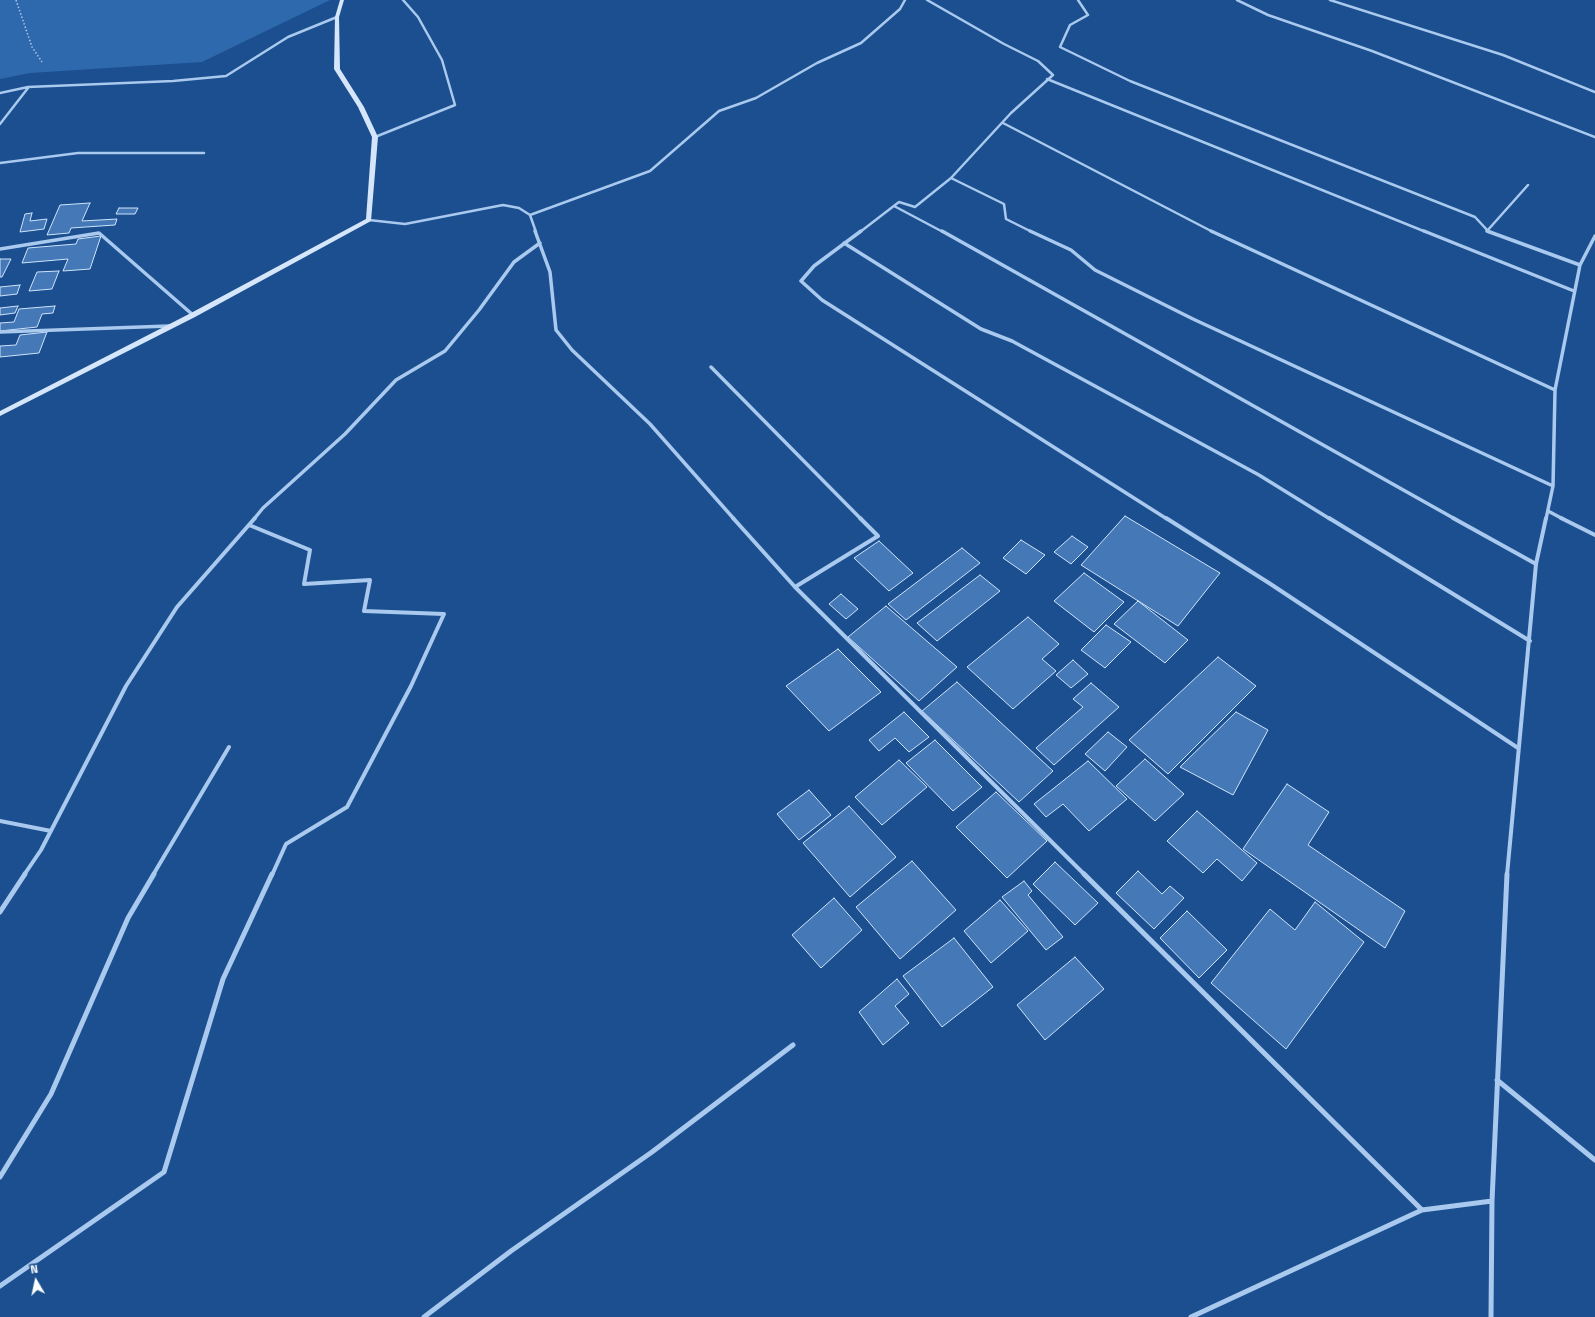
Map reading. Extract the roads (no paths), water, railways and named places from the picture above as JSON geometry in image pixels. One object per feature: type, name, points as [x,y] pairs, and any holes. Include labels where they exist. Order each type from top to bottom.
[{"type":"main road","points":[[0,414],[193,315],[369,220],[375,136],[361,107],[337,69],[337,17],[342,0]]},
{"type":"street","points":[[375,136],[455,105],[442,60],[418,17],[404,0]]},
{"type":"street","points":[[530,215],[650,171],[719,111],[756,98],[817,63],[861,43],[900,9],[906,0]]},
{"type":"street","points":[[927,0],[1004,44],[1038,61],[1053,75],[1032,92],[951,178],[915,207],[899,202],[814,266],[802,281],[822,300],[1269,583],[1518,748]]},
{"type":"street","points":[[1078,0],[1088,15],[1070,25],[1060,46],[1093,64],[1130,81],[1475,217],[1486,232],[1580,265]]},
{"type":"street","points":[[1237,0],[1268,15],[1372,51],[1595,136]]},
{"type":"street","points":[[1330,0],[1502,55],[1595,92]]},
{"type":"street","points":[[0,93],[28,88],[173,81],[226,76],[288,37],[337,17]]},
{"type":"street","points":[[1047,79],[1574,291]]},
{"type":"street","points":[[0,124],[1,120],[28,88]]},
{"type":"street","points":[[1003,123],[1199,225],[1555,390]]},
{"type":"street","points":[[0,163],[78,153],[204,153]]},
{"type":"street","points":[[951,178],[1004,204],[1006,219],[1071,250],[1095,270],[1193,319],[1553,486]]},
{"type":"street","points":[[1486,232],[1528,185]]},
{"type":"street","points":[[369,220],[405,224],[503,205],[519,208],[530,215],[550,272],[556,330],[572,350],[650,424],[795,587],[1422,1210]]},
{"type":"street","points":[[894,206],[926,222],[1536,564]]},
{"type":"street","points":[[0,249],[99,233],[193,315]]},
{"type":"street","points":[[1491,1317],[1492,1201],[1505,898],[1518,748],[1530,641],[1536,564],[1553,486],[1555,390],[1580,265],[1595,236]]},
{"type":"street","points":[[0,912],[41,850],[126,686],[177,607],[263,508],[345,434],[396,380],[445,351],[479,310],[514,262],[540,243]]},
{"type":"street","points":[[844,243],[981,329],[1012,340],[1259,475],[1530,641]]},
{"type":"street","points":[[0,332],[171,326]]},
{"type":"street","points":[[710,366],[878,536],[795,587]]},
{"type":"street","points":[[1548,511],[1595,535]]},
{"type":"street","points":[[0,1286],[164,1172],[223,979],[286,844],[347,807],[412,686],[444,614],[364,611],[370,580],[304,584],[310,550],[249,525]]},
{"type":"street","points":[[0,1177],[51,1094],[128,918],[229,747]]},
{"type":"street","points":[[0,821],[51,831]]},
{"type":"street","points":[[424,1317],[511,1251],[652,1152],[793,1045]]},
{"type":"street","points":[[1497,1080],[1595,1160]]},
{"type":"street","points":[[1190,1317],[1422,1210],[1492,1201]]}]
